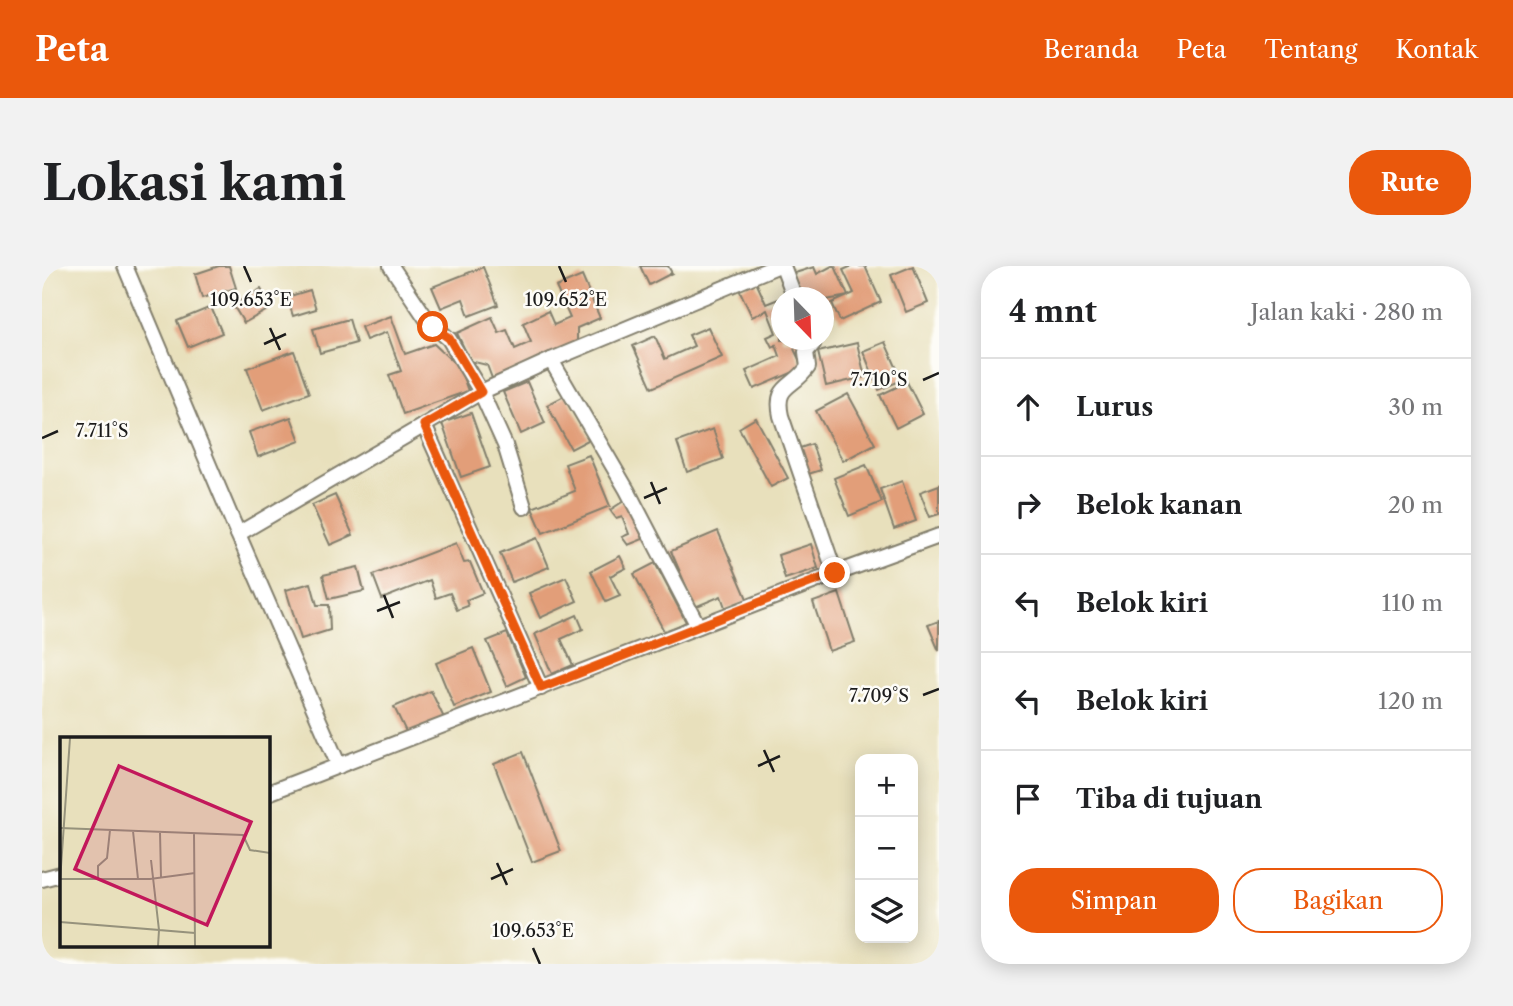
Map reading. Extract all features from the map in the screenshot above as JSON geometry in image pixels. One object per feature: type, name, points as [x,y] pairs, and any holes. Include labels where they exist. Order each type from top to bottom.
[{"type":"street","points":[[125,266],[339,766]]},
{"type":"street","points":[[391,266],[428,321],[449,338],[481,392],[505,445],[524,507]]},
{"type":"street","points":[[238,534],[481,392],[777,266]]},
{"type":"street","points":[[783,266],[791,287]]},
{"type":"street","points":[[808,350],[808,367],[781,392],[778,402],[780,416],[835,573]]},
{"type":"street","points":[[551,360],[627,490],[698,626]]},
{"type":"street","points":[[424,425],[541,688]]},
{"type":"street","points":[[270,792],[835,573],[939,536]]},
{"type":"street","points":[[42,879],[60,874]]},
{"type":"building","points":[[219,266],[229,266],[236,288],[202,298],[195,274]]},
{"type":"building","points":[[640,266],[668,266],[672,273],[649,285]]},
{"type":"building","points":[[835,266],[848,296],[834,299],[834,287],[796,287],[792,274],[814,267],[817,274]]},
{"type":"building","points":[[852,266],[865,266],[881,302],[840,321],[834,302],[854,293],[843,270]]},
{"type":"building","points":[[913,266],[928,303],[906,312],[891,275]]},
{"type":"building","points":[[483,267],[498,305],[469,316],[463,299],[441,308],[432,287]]},
{"type":"building","points":[[582,276],[600,318],[577,328],[577,346],[493,381],[487,365],[470,361],[457,333],[492,317],[499,333],[507,330],[515,349],[531,342],[523,323],[548,311],[554,325],[570,318],[556,287]]},
{"type":"building","points":[[756,282],[766,304],[771,302],[771,320],[767,310],[752,317],[739,289]]},
{"type":"building","points":[[261,289],[271,308],[244,323],[233,305]]},
{"type":"building","points":[[310,290],[316,309],[293,316],[287,297]]},
{"type":"building","points":[[211,307],[222,333],[188,347],[177,321]]},
{"type":"building","points":[[391,316],[405,354],[434,344],[451,360],[456,358],[468,391],[403,414],[389,375],[401,371],[387,332],[366,340],[361,327]]},
{"type":"building","points":[[349,319],[356,343],[320,353],[313,329]]},
{"type":"building","points":[[708,327],[722,357],[652,388],[633,346],[655,336],[665,359],[694,346],[689,335]]},
{"type":"building","points":[[885,342],[902,380],[879,390],[863,351]]},
{"type":"building","points":[[857,343],[865,377],[826,386],[818,352]]},
{"type":"building","points":[[778,350],[794,350],[803,368],[754,389],[746,371],[780,356]]},
{"type":"building","points":[[294,351],[309,393],[263,410],[247,368]]},
{"type":"building","points":[[527,382],[545,423],[521,434],[503,392]]},
{"type":"building","points":[[907,382],[923,414],[896,428],[880,395]]},
{"type":"building","points":[[848,394],[875,444],[843,461],[816,411]]},
{"type":"building","points":[[566,395],[590,439],[571,449],[547,405]]},
{"type":"building","points":[[471,413],[490,467],[461,477],[442,423]]},
{"type":"building","points":[[291,417],[300,441],[258,457],[249,432]]},
{"type":"building","points":[[756,418],[788,478],[771,487],[739,428]]},
{"type":"building","points":[[713,429],[723,459],[687,472],[677,442]]},
{"type":"building","points":[[812,444],[821,470],[805,475],[797,449]]},
{"type":"building","points":[[589,455],[610,506],[543,533],[532,508],[575,491],[565,464]]},
{"type":"building","points":[[866,465],[882,502],[849,516],[834,478]]},
{"type":"building","points":[[902,481],[916,521],[894,529],[880,489]]},
{"type":"building","points":[[939,485],[939,514],[930,517],[920,492]]},
{"type":"building","points":[[335,495],[353,535],[330,545],[312,505]]},
{"type":"building","points":[[627,499],[643,539],[628,545],[622,537],[629,534],[622,516],[616,518],[610,510]]},
{"type":"building","points":[[718,531],[748,601],[726,610],[721,596],[695,607],[671,551]]},
{"type":"building","points":[[537,538],[549,567],[512,582],[500,553]]},
{"type":"building","points":[[456,543],[464,563],[470,562],[483,593],[466,600],[468,606],[457,610],[450,593],[436,598],[430,580],[382,599],[373,575]]},
{"type":"building","points":[[811,544],[818,568],[785,579],[778,555]]},
{"type":"building","points":[[620,556],[626,568],[610,576],[620,596],[606,602],[591,571]]},
{"type":"building","points":[[655,563],[686,622],[665,633],[634,574]]},
{"type":"building","points":[[358,567],[364,591],[329,599],[323,575]]},
{"type":"building","points":[[566,577],[577,601],[540,618],[529,593]]},
{"type":"building","points":[[311,583],[317,605],[329,605],[330,630],[301,639],[286,590]]},
{"type":"building","points":[[839,593],[855,642],[829,651],[813,602]]},
{"type":"building","points":[[577,615],[583,629],[561,639],[573,665],[552,674],[535,634]]},
{"type":"building","points":[[939,621],[939,651],[928,625]]},
{"type":"building","points":[[507,633],[526,677],[507,686],[487,641]]},
{"type":"building","points":[[473,648],[491,692],[454,707],[436,663]]},
{"type":"building","points":[[431,691],[444,718],[408,736],[394,707]]},
{"type":"building","points":[[523,752],[561,851],[532,862],[494,764]]},
{"type":"route","points":[[433,327],[449,338],[481,392],[424,425],[541,688],[835,573]]}]
